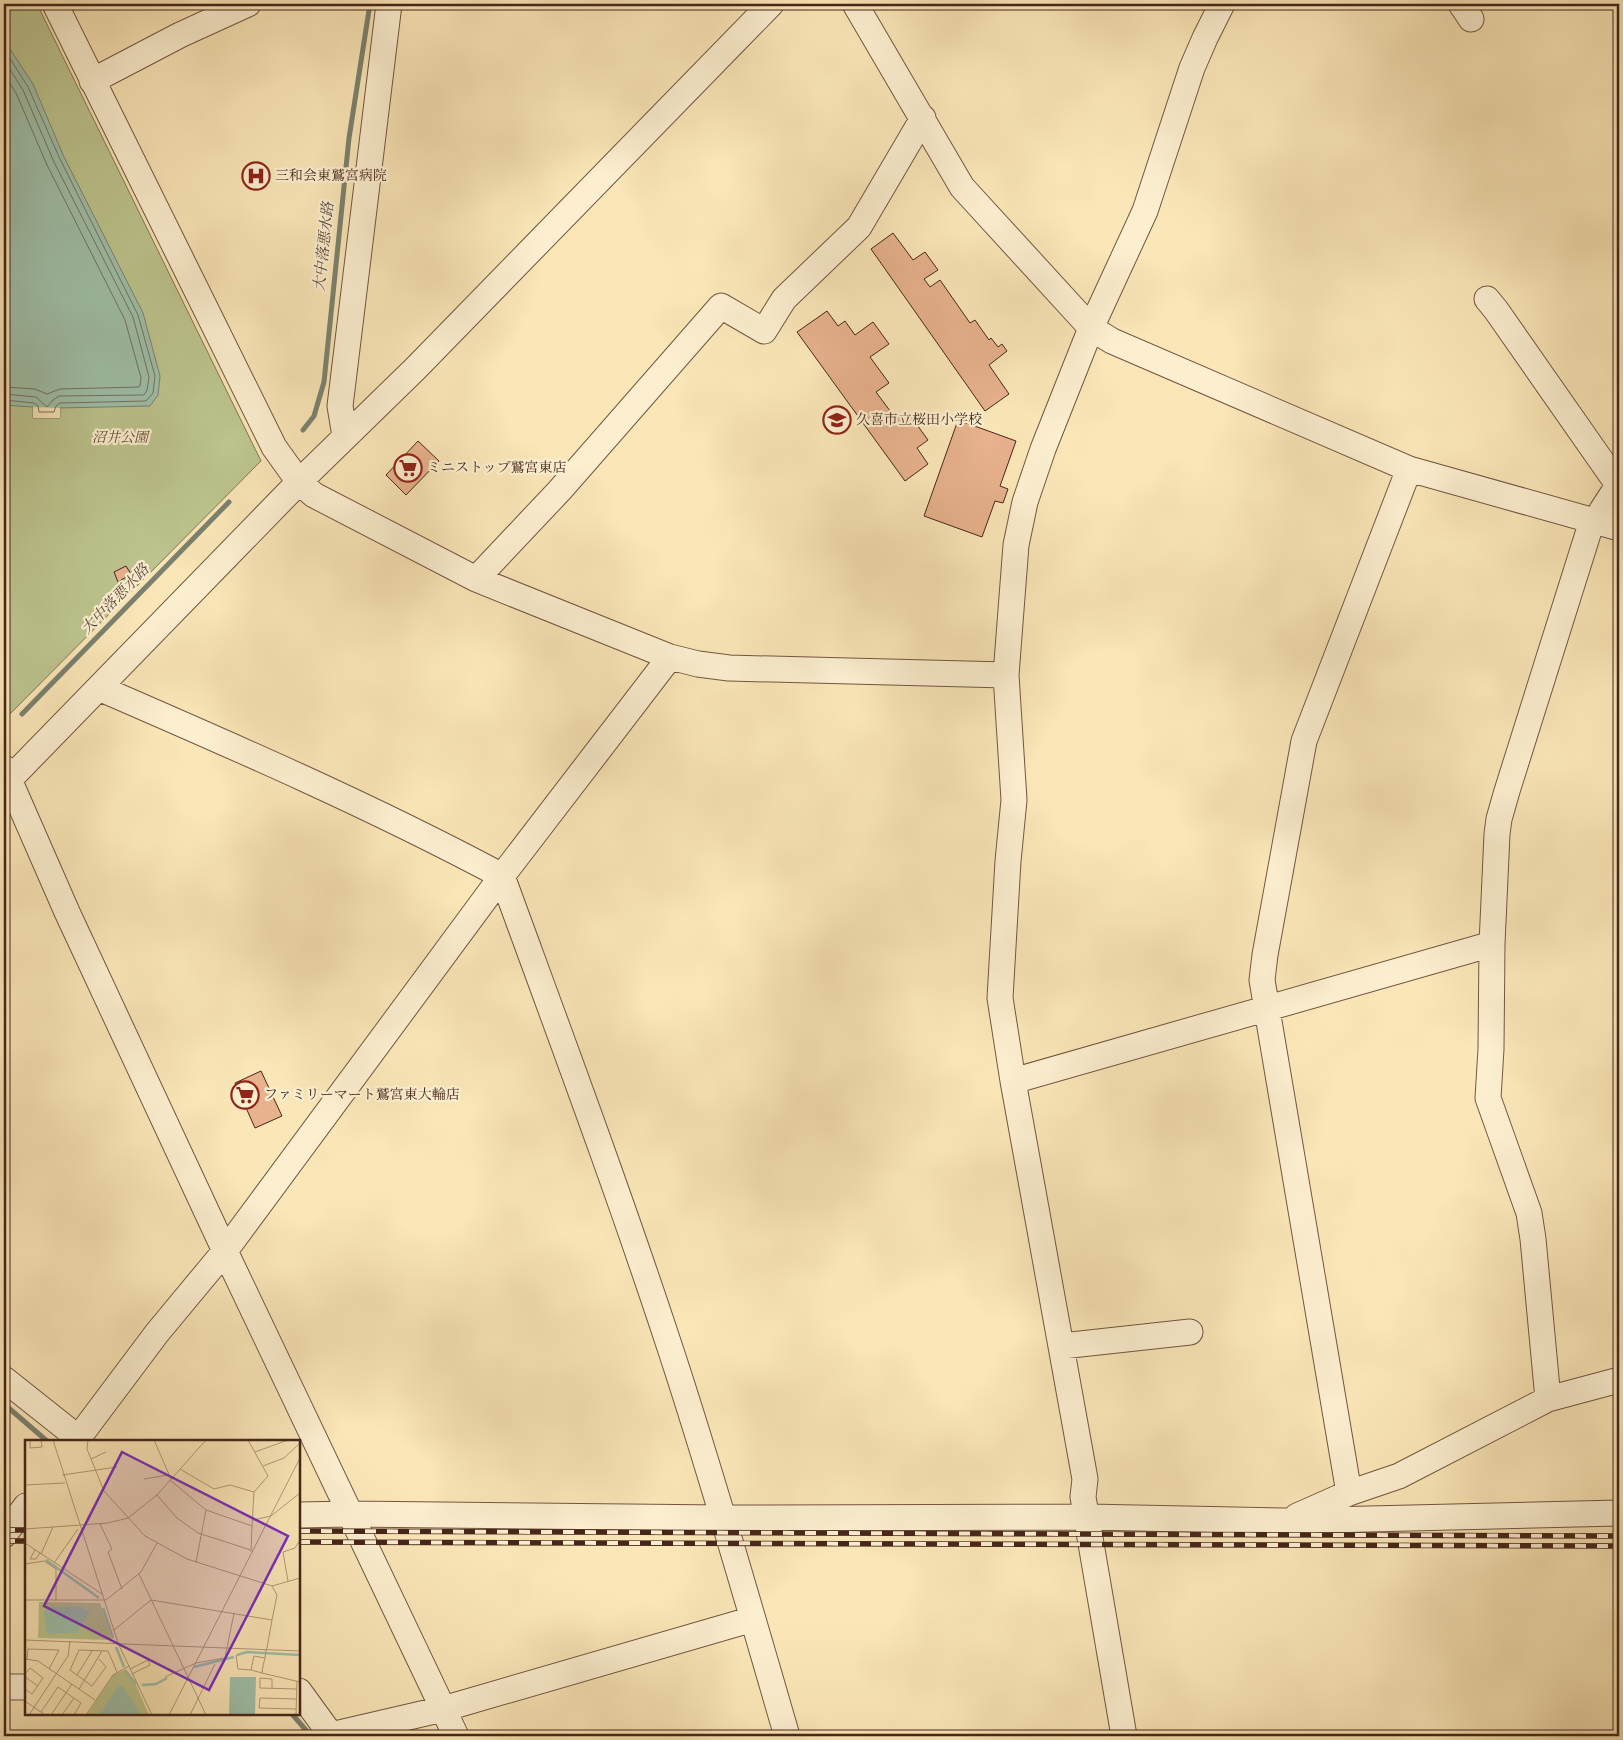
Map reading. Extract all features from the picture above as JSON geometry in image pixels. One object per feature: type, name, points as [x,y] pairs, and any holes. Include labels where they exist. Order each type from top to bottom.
[{"type":"street","points":[[55,4],[274,447],[299,482],[314,495],[476,579],[670,657],[698,664],[729,668],[1006,675]]},
{"type":"street","points":[[92,81],[248,4]]},
{"type":"street","points":[[345,436],[340,406],[389,4]]},
{"type":"street","points":[[456,1736],[225,1251],[5,778],[100,688],[299,482],[415,368],[771,4]]},
{"type":"street","points":[[855,4],[962,187],[1091,328],[1112,342],[1409,469],[1603,524]]},
{"type":"street","points":[[1124,1736],[1083,1497],[1085,1479],[1012,1081],[1000,998],[1008,861],[1014,800],[1006,675],[1019,526],[1025,502],[1043,450],[1091,328],[1145,211],[1192,68],[1222,4]]},
{"type":"street","points":[[476,579],[560,490],[721,306],[764,331],[784,299],[859,227],[923,118]]},
{"type":"street","points":[[1487,299],[1612,476],[1619,483],[1602,510],[1603,524],[1499,819],[1492,944],[1491,1049],[1488,1098],[1529,1213],[1548,1399]]},
{"type":"street","points":[[1349,1493],[1262,980],[1304,742],[1409,469]]},
{"type":"street","points":[[77,1440],[157,1333],[225,1251],[502,876],[670,657]]},
{"type":"street","points":[[100,688],[346,798],[502,876],[623,1207],[674,1358],[724,1518],[787,1736]]},
{"type":"street","points":[[1012,1081],[1492,944]]},
{"type":"street","points":[[1062,1346],[1190,1332]]},
{"type":"street","points":[[4,1379],[66,1429],[75,1440]]},
{"type":"street","points":[[1284,1521],[1349,1493],[1399,1476],[1548,1399],[1616,1386]]},
{"type":"street","points":[[4,1535],[19,1511]]},
{"type":"street","points":[[300,1515],[724,1518],[1087,1517],[1284,1521],[1619,1513]]},
{"type":"street","points":[[300,1692],[331,1735],[443,1709],[753,1619]]},
{"type":"street","points":[[4,1688],[25,1687]]},
{"type":"green space","name":"沼井公園","points":[[4,4],[37,4],[261,461],[7,717],[4,710]]},
{"type":"water","points":[[4,40],[33,84],[64,157],[143,313],[160,376],[158,395],[150,406],[60,408],[60,418],[33,418],[33,407],[4,405]]},
{"type":"pier","points":[[33,407],[60,408],[60,418],[33,418]]},
{"type":"building","points":[[893,233],[913,260],[925,252],[938,270],[924,279],[930,287],[940,280],[970,323],[975,320],[989,340],[991,338],[998,347],[1002,344],[1007,351],[989,365],[1009,394],[985,411],[871,249]]},
{"type":"building","points":[[827,311],[838,326],[845,321],[855,335],[873,322],[889,344],[870,357],[889,383],[876,392],[896,419],[907,411],[928,440],[917,448],[928,464],[905,481],[797,332]]},
{"type":"building","points":[[958,420],[1016,441],[1000,486],[1008,489],[1003,503],[995,501],[982,537],[924,516]]},
{"type":"building","points":[[418,441],[439,461],[406,495],[386,475]]},
{"type":"building","points":[[126,566],[131,574],[118,582],[114,572]]},
{"type":"building","points":[[261,1071],[282,1116],[255,1128],[235,1083]]},
{"type":"waterway","name":"大中落悪水路","points":[[303,430],[314,416],[324,382],[349,138],[370,4]]},
{"type":"waterway","name":"大中落悪水路","points":[[22,714],[229,502]]},
{"type":"waterway","name":"大中落悪水路","points":[[4,1404],[46,1440]]},
{"type":"waterway","name":"大中落悪水路","points":[[293,1715],[311,1736]]},
{"type":"railway","points":[[4,1530],[25,1530]]},
{"type":"railway","points":[[300,1531],[1619,1536]]},
{"type":"railway","points":[[4,1541],[25,1541]]},
{"type":"railway","points":[[300,1542],[1619,1546]]},
{"type":"place","name":"三和会東鷲宮病院","points":[[256,176]]},
{"type":"place","name":"久喜市立桜田小学校","points":[[837,420]]},
{"type":"place","name":"ミニストップ鷲宮東店","points":[[408,468]]},
{"type":"place","name":"ファミリーマート鷲宮東大輪店","points":[[245,1095]]}]
